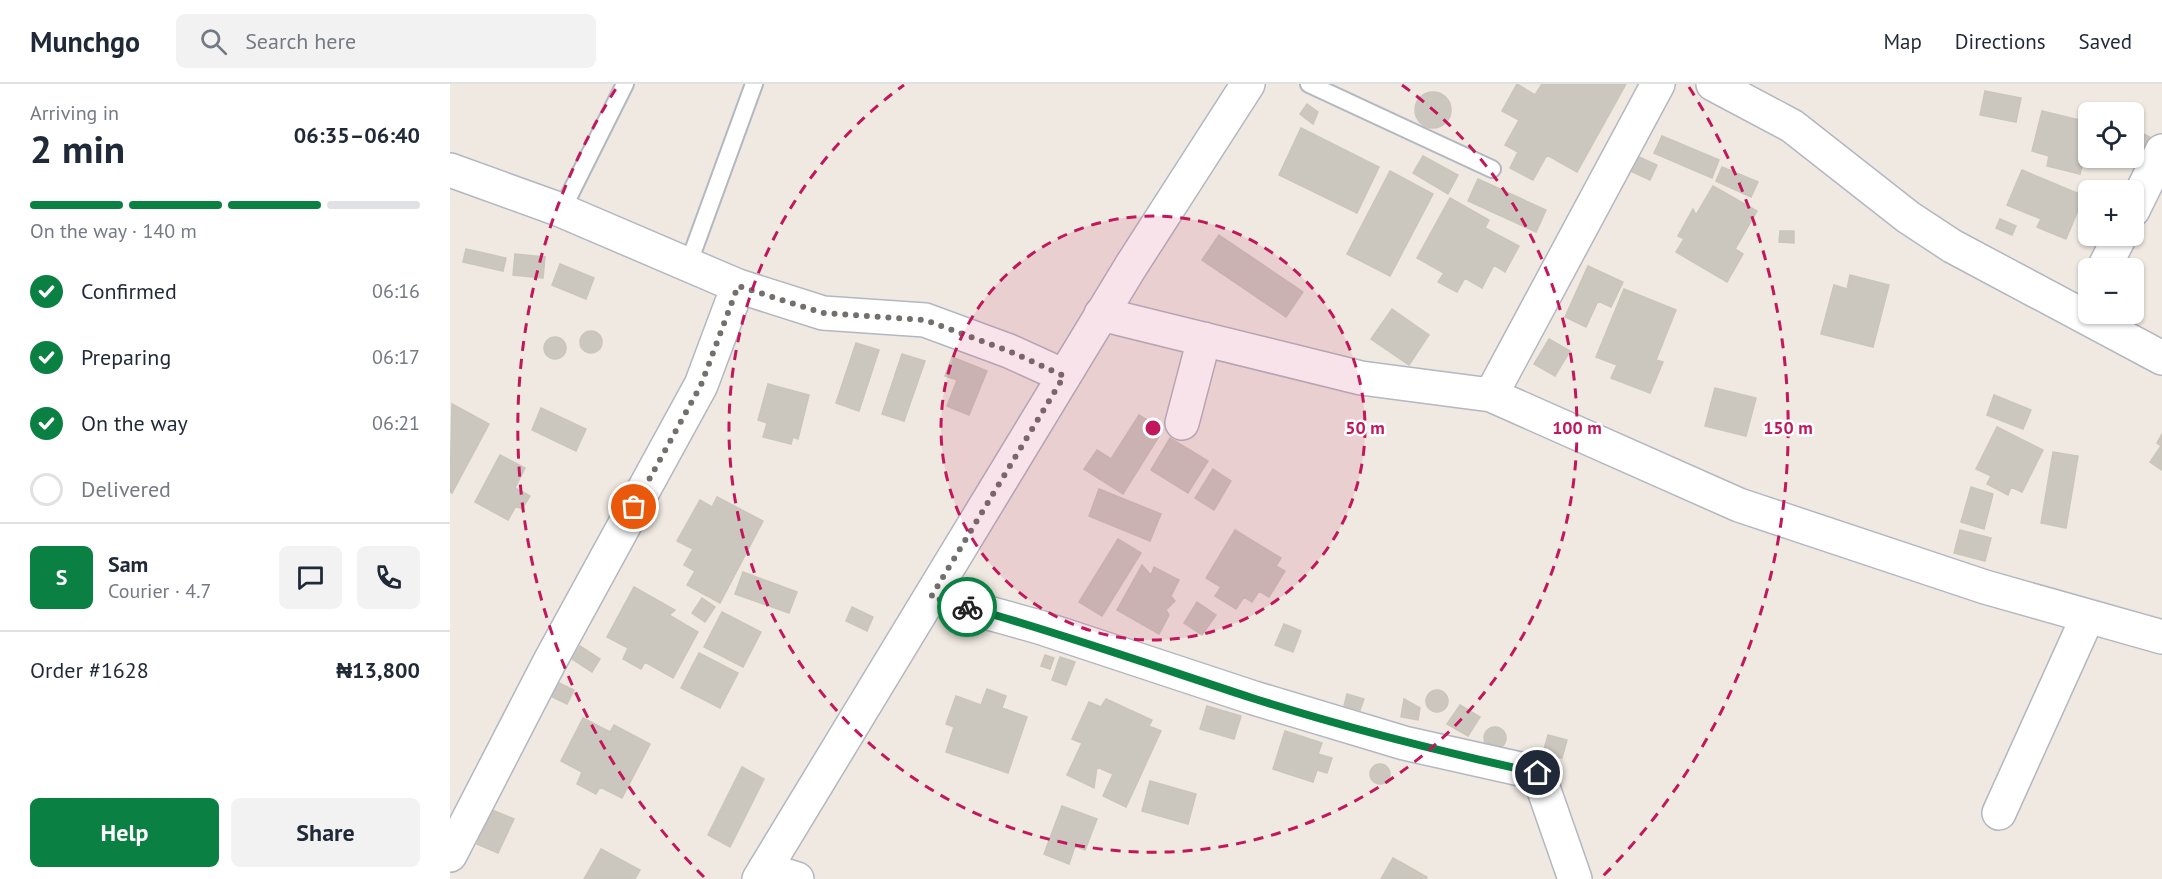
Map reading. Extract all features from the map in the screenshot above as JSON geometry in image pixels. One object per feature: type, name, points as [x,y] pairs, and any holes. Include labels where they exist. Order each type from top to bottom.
[{"type":"street","points":[[797,879],[762,874],[1101,314],[1248,84]]},
{"type":"street","points":[[1491,395],[1658,84]]},
{"type":"street","points":[[1713,84],[1792,126],[1908,217],[1952,246],[2078,305]]},
{"type":"street","points":[[2144,188],[2162,151]]},
{"type":"street","points":[[450,170],[562,210],[738,286],[823,313],[925,320],[1009,351],[1064,376]]},
{"type":"street","points":[[450,855],[459,816],[549,663],[701,385],[738,286]]},
{"type":"street","points":[[1101,314],[1361,378],[1491,395],[1739,505],[1985,587],[2162,637]]},
{"type":"street","points":[[2109,324],[2162,358]]},
{"type":"street","points":[[1182,423],[1204,339]]},
{"type":"street","points":[[931,597],[1040,627],[1254,698],[1404,743],[1538,773],[1575,879]]},
{"type":"street","points":[[1999,813],[2088,616]]},
{"type":"lane","points":[[562,210],[626,84]]},
{"type":"lane","points":[[688,265],[754,84]]},
{"type":"lane","points":[[1309,84],[1492,169]]},
{"type":"building","points":[[1517,84],[1535,95],[1542,84],[1626,84],[1577,172],[1547,155],[1533,180],[1510,168],[1518,152],[1505,145],[1519,120],[1502,111]]},
{"type":"building","points":[[1985,91],[2021,98],[2016,122],[1980,115]]},
{"type":"building","points":[[1433,92],[1446,97],[1451,110],[1446,123],[1433,128],[1420,123],[1415,110],[1420,97]]},
{"type":"building","points":[[1307,104],[1318,112],[1313,124],[1300,114]]},
{"type":"building","points":[[2042,111],[2078,120],[2080,174],[2047,166],[2049,156],[2032,151]]},
{"type":"building","points":[[1301,128],[1379,167],[1357,213],[1279,175]]},
{"type":"building","points":[[2144,134],[2154,139],[2147,153],[2144,152]]},
{"type":"building","points":[[1662,136],[1719,160],[1712,178],[1654,153]]},
{"type":"building","points":[[1635,155],[1657,165],[1650,180],[1628,170]]},
{"type":"building","points":[[1423,156],[1458,175],[1448,194],[1413,173]]},
{"type":"building","points":[[1722,167],[1758,182],[1751,197],[1716,181]]},
{"type":"building","points":[[2022,170],[2078,193],[2078,210],[2066,239],[2037,227],[2041,219],[2007,205]]},
{"type":"building","points":[[1390,171],[1433,194],[1390,276],[1347,254]]},
{"type":"building","points":[[1478,179],[1546,210],[1536,232],[1468,201]]},
{"type":"building","points":[[1713,186],[1757,211],[1735,249],[1743,254],[1727,282],[1676,252],[1684,239],[1678,236],[1693,209],[1696,215]]},
{"type":"building","points":[[1450,198],[1489,220],[1485,228],[1519,246],[1505,272],[1494,265],[1482,288],[1465,278],[1457,292],[1438,282],[1444,273],[1417,258]]},
{"type":"building","points":[[2000,219],[2016,226],[2012,235],[1996,228]]},
{"type":"building","points":[[1780,231],[1794,231],[1794,243],[1779,242]]},
{"type":"building","points":[[1219,235],[1303,292],[1286,317],[1202,260]]},
{"type":"building","points":[[466,249],[506,258],[503,271],[463,262]]},
{"type":"building","points":[[515,254],[545,257],[543,278],[513,275]]},
{"type":"building","points":[[560,264],[594,278],[586,299],[552,285]]},
{"type":"building","points":[[1588,266],[1623,282],[1611,307],[1598,301],[1586,327],[1565,317]]},
{"type":"building","points":[[1850,275],[1889,285],[1873,347],[1821,334],[1834,285],[1847,289]]},
{"type":"building","points":[[1624,289],[1676,310],[1656,360],[1663,362],[1650,393],[1611,378],[1617,365],[1596,357]]},
{"type":"building","points":[[1392,309],[1429,335],[1409,365],[1371,339]]},
{"type":"building","points":[[591,331],[599,334],[602,342],[599,350],[591,353],[583,350],[580,342],[583,334]]},
{"type":"building","points":[[555,337],[563,340],[566,348],[563,356],[555,359],[547,356],[544,348],[547,340]]},
{"type":"building","points":[[1549,339],[1570,351],[1555,376],[1534,364]]},
{"type":"building","points":[[856,343],[879,350],[859,411],[836,403]]},
{"type":"building","points":[[902,354],[925,361],[904,421],[882,414]]},
{"type":"building","points":[[952,357],[987,371],[969,415],[947,406],[957,380],[945,376]]},
{"type":"building","points":[[768,384],[809,395],[798,439],[793,437],[791,444],[763,437],[767,423],[758,420]]},
{"type":"building","points":[[1715,388],[1756,398],[1746,436],[1705,426]]},
{"type":"building","points":[[1994,395],[2031,410],[2023,429],[1987,415]]},
{"type":"building","points":[[452,404],[489,424],[452,493],[450,492]]},
{"type":"building","points":[[541,408],[586,429],[576,451],[532,430]]},
{"type":"building","points":[[1139,415],[1163,430],[1123,494],[1084,469],[1097,450],[1111,459]]},
{"type":"building","points":[[1997,427],[2043,450],[2022,492],[2011,487],[2008,495],[1987,484],[1991,476],[1976,469]]},
{"type":"building","points":[[2162,434],[2162,470],[2150,462],[2161,446],[2157,443]]},
{"type":"building","points":[[1170,438],[1208,461],[1188,493],[1151,470]]},
{"type":"building","points":[[2053,452],[2078,456],[2066,528],[2041,523]]},
{"type":"building","points":[[500,455],[525,468],[515,488],[530,496],[522,509],[516,506],[508,520],[475,502]]},
{"type":"building","points":[[1213,469],[1231,481],[1214,510],[1195,498]]},
{"type":"building","points":[[1971,487],[1993,494],[1984,529],[1961,522]]},
{"type":"building","points":[[1099,489],[1161,514],[1150,541],[1089,516]]},
{"type":"building","points":[[717,497],[763,521],[720,603],[687,585],[695,571],[684,565],[693,549],[677,541],[700,500],[712,507]]},
{"type":"building","points":[[1235,530],[1281,558],[1276,566],[1285,571],[1269,597],[1259,591],[1252,602],[1244,597],[1236,609],[1215,596],[1221,587],[1206,578]]},
{"type":"building","points":[[1960,530],[1991,538],[1985,561],[1954,553]]},
{"type":"building","points":[[1118,539],[1141,553],[1102,616],[1079,602]]},
{"type":"building","points":[[1142,565],[1151,575],[1154,567],[1179,580],[1171,596],[1175,601],[1166,610],[1169,615],[1159,634],[1117,610]]},
{"type":"building","points":[[743,572],[797,592],[789,613],[735,594]]},
{"type":"building","points":[[634,587],[675,610],[669,615],[698,632],[673,678],[645,662],[641,669],[623,659],[628,648],[607,637]]},
{"type":"building","points":[[702,598],[715,607],[705,622],[692,613]]},
{"type":"building","points":[[1197,602],[1216,615],[1202,635],[1184,623]]},
{"type":"building","points":[[852,607],[873,617],[867,631],[846,621]]},
{"type":"building","points":[[722,612],[761,632],[743,667],[704,647]]},
{"type":"building","points":[[1284,624],[1301,631],[1293,652],[1275,645]]},
{"type":"building","points":[[580,646],[600,659],[592,672],[572,659]]},
{"type":"building","points":[[699,653],[738,673],[720,708],[681,688]]},
{"type":"building","points":[[1045,655],[1054,658],[1050,669],[1041,666]]},
{"type":"building","points":[[1060,657],[1075,662],[1066,685],[1052,680]]},
{"type":"building","points":[[557,682],[574,690],[567,704],[550,696]]},
{"type":"building","points":[[987,689],[1006,696],[1002,708],[1027,717],[1008,773],[946,752],[954,727],[946,724],[956,696],[981,705]]},
{"type":"building","points":[[1437,690],[1445,693],[1448,701],[1445,709],[1437,712],[1429,709],[1426,701],[1429,693]]},
{"type":"building","points":[[1347,694],[1364,699],[1360,710],[1344,706]]},
{"type":"building","points":[[1106,699],[1152,720],[1149,726],[1161,731],[1126,807],[1103,796],[1113,774],[1097,767],[1094,788],[1067,775],[1082,743],[1072,739],[1089,702],[1101,707]]},
{"type":"building","points":[[1404,699],[1420,708],[1418,720],[1401,717]]},
{"type":"building","points":[[1460,705],[1480,717],[1468,736],[1447,724]]},
{"type":"building","points":[[1207,706],[1241,716],[1234,739],[1200,729]]},
{"type":"building","points":[[583,718],[610,732],[614,725],[650,744],[622,798],[600,787],[596,794],[577,784],[582,772],[561,761]]},
{"type":"building","points":[[1495,727],[1503,730],[1506,738],[1503,746],[1495,749],[1487,746],[1484,738],[1487,730]]},
{"type":"building","points":[[1285,731],[1322,743],[1318,754],[1332,758],[1327,773],[1317,770],[1313,782],[1273,769]]},
{"type":"building","points":[[1548,735],[1567,740],[1562,758],[1543,753]]},
{"type":"building","points":[[1376,764],[1384,764],[1390,770],[1390,778],[1384,784],[1376,784],[1370,778],[1370,770]]},
{"type":"building","points":[[742,767],[764,779],[730,847],[708,835]]},
{"type":"building","points":[[1150,781],[1196,794],[1188,824],[1142,811]]},
{"type":"building","points":[[1062,806],[1097,819],[1085,850],[1075,846],[1069,864],[1044,854]]},
{"type":"building","points":[[492,810],[514,819],[498,853],[477,844]]},
{"type":"building","points":[[601,849],[640,870],[635,879],[584,879]]},
{"type":"building","points":[[1393,858],[1427,877],[1426,879],[1381,879]]},
{"type":"way so far","points":[[634,507],[701,385],[738,286],[823,313],[925,320],[1009,351],[1064,376],[931,597],[967,607]]},
{"type":"route","points":[[967,607],[1040,627],[1254,698],[1404,743],[1538,773]]}]
